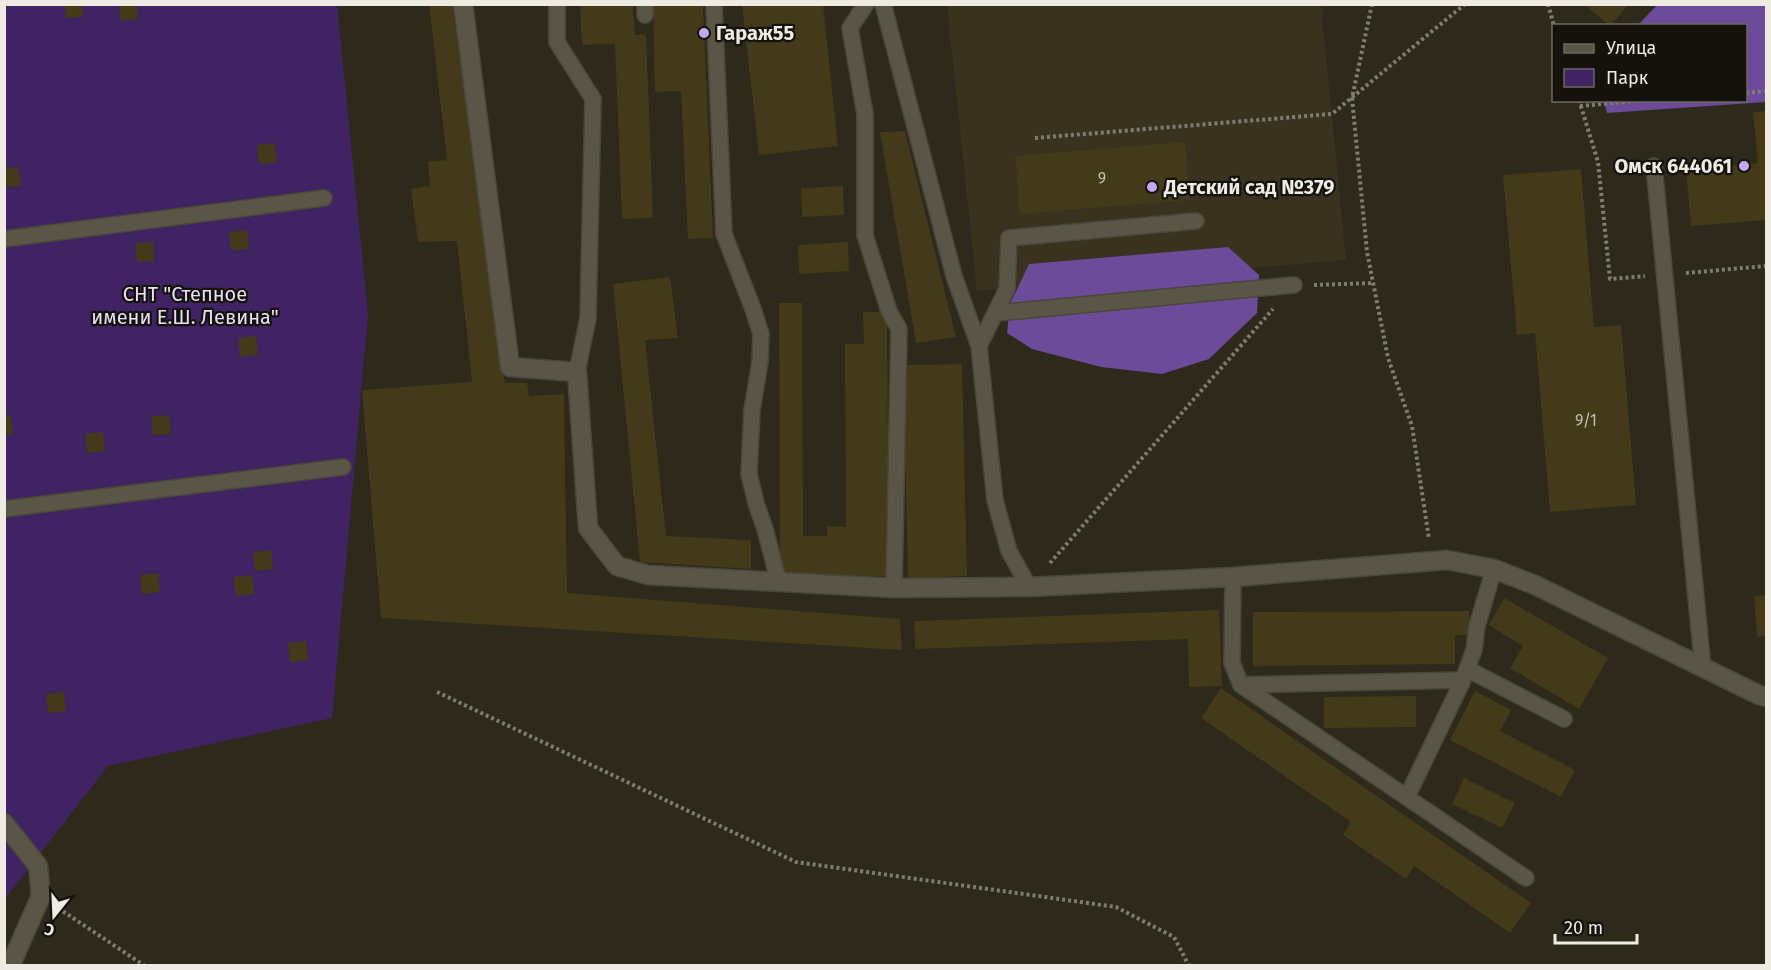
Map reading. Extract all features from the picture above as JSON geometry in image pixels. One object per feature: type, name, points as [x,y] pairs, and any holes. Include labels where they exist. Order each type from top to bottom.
[{"type":"street","points":[[463,4],[510,367],[577,372],[588,528],[617,566],[648,575],[894,588],[1029,586],[1233,577],[1447,560],[1494,569],[1535,585],[1703,669],[1767,697]]},
{"type":"street","points":[[4,823],[38,866],[41,896],[10,966]]},
{"type":"lane","points":[[557,4],[557,42],[592,99],[588,318],[577,372]]},
{"type":"lane","points":[[714,4],[724,234],[761,334],[760,362],[752,410],[749,474],[778,583]]},
{"type":"lane","points":[[866,4],[850,28],[865,114],[865,235],[889,311],[899,329],[894,588]]},
{"type":"lane","points":[[883,4],[954,276],[980,346],[995,500],[1010,551],[1029,586]]},
{"type":"lane","points":[[1654,166],[1703,669]]},
{"type":"lane","points":[[4,239],[324,198]]},
{"type":"lane","points":[[980,346],[1007,289],[1008,238],[1196,222]]},
{"type":"lane","points":[[996,313],[1294,285]]},
{"type":"lane","points":[[4,509],[344,467]]},
{"type":"lane","points":[[1407,797],[1465,674],[1494,569]]},
{"type":"lane","points":[[1233,577],[1232,663],[1241,685],[1526,878]]},
{"type":"lane","points":[[1241,685],[1465,674],[1564,719]]},
{"type":"path","points":[[1372,4],[1352,98],[1367,252],[1388,358],[1412,426],[1432,561]]},
{"type":"path","points":[[1035,138],[1332,114],[1465,4]]},
{"type":"path","points":[[1548,4],[1553,24]]},
{"type":"path","points":[[1747,93],[1767,91]]},
{"type":"path","points":[[1580,106],[1624,102]]},
{"type":"path","points":[[1029,586],[1294,285],[1374,283]]},
{"type":"path","points":[[437,692],[796,862],[1116,907],[1174,937],[1189,966]]},
{"type":"path","points":[[41,896],[145,966]]},
{"type":"shaded area","name":"Детский сад №379","points":[[947,5],[1321,5],[1346,260],[977,291]]},
{"type":"shaded area","points":[[1657,5],[1766,5],[1766,102],[1607,113],[1604,102],[1747,102],[1747,24],[1639,24]]},
{"type":"shaded area","points":[[1228,247],[1259,275],[1257,313],[1209,359],[1162,374],[1101,367],[1032,349],[1007,333],[1010,304],[1029,264]]},
{"type":"green space","name":"СНТ \"Степное имени Е.Ш. Левина\"","points":[[5,5],[337,5],[368,315],[332,718],[108,766],[5,899]]},
{"type":"building","points":[[64,4],[82,4],[83,17],[66,18]]},
{"type":"building","points":[[119,4],[137,4],[138,19],[120,21]]},
{"type":"building","points":[[429,4],[452,4],[505,383],[527,383],[529,396],[564,394],[567,593],[900,619],[902,650],[381,618],[362,390],[472,382],[457,241],[418,242],[411,189],[430,186],[428,162],[447,160]]},
{"type":"building","points":[[580,4],[633,4],[635,35],[646,34],[653,218],[622,219],[615,44],[582,45]]},
{"type":"building","points":[[653,4],[703,4],[713,238],[688,239],[681,91],[655,92]]},
{"type":"building","points":[[742,5],[823,5],[838,146],[759,155]]},
{"type":"building","points":[[1585,5],[1628,5],[1612,24],[1608,24]]},
{"type":"building","name":"Омск 644061","points":[[1766,111],[1766,220],[1691,226],[1686,169],[1758,163],[1753,112]]},
{"type":"building","points":[[905,131],[956,337],[916,343],[880,132]]},
{"type":"building","points":[[1185,142],[1190,200],[1020,214],[1015,156]]},
{"type":"building","points":[[275,143],[277,162],[259,164],[257,145]]},
{"type":"building","points":[[19,167],[21,186],[4,187],[4,168]]},
{"type":"building","points":[[1581,169],[1594,327],[1621,325],[1636,505],[1550,512],[1535,333],[1517,335],[1503,175]]},
{"type":"building","points":[[843,186],[844,215],[802,217],[801,188]]},
{"type":"building","points":[[247,230],[249,249],[231,250],[229,232]]},
{"type":"building","points":[[153,242],[154,261],[137,262],[135,243]]},
{"type":"building","points":[[848,242],[849,271],[799,274],[798,245]]},
{"type":"building","points":[[670,277],[678,338],[645,340],[666,536],[751,540],[751,569],[640,562],[613,284]]},
{"type":"building","points":[[779,303],[802,303],[803,536],[827,536],[827,526],[846,527],[845,344],[864,344],[863,312],[887,312],[889,576],[780,576]]},
{"type":"building","points":[[256,336],[258,355],[240,357],[238,338]]},
{"type":"building","points":[[962,364],[967,576],[908,578],[903,365]]},
{"type":"building","points":[[11,415],[13,434],[4,435],[4,416]]},
{"type":"building","points":[[169,415],[171,434],[153,435],[151,416]]},
{"type":"building","points":[[103,432],[105,451],[87,453],[85,434]]},
{"type":"building","points":[[271,550],[273,569],[255,571],[253,552]]},
{"type":"building","points":[[158,573],[160,592],[142,594],[140,575]]},
{"type":"building","points":[[252,575],[254,594],[236,596],[234,577]]},
{"type":"building","points":[[1766,595],[1766,636],[1757,637],[1754,596]]},
{"type":"building","points":[[1504,598],[1608,658],[1579,709],[1510,668],[1523,646],[1489,625]]},
{"type":"building","points":[[1219,610],[1222,686],[1189,687],[1188,639],[915,649],[914,621]]},
{"type":"building","points":[[1469,611],[1470,635],[1455,635],[1455,664],[1253,666],[1253,612]]},
{"type":"building","points":[[306,641],[308,660],[290,662],[288,643]]},
{"type":"building","points":[[1221,688],[1531,903],[1510,933],[1414,866],[1406,879],[1343,835],[1351,822],[1201,718]]},
{"type":"building","points":[[1475,691],[1511,710],[1500,731],[1575,770],[1561,797],[1450,740]]},
{"type":"building","points":[[64,692],[66,711],[48,713],[46,694]]},
{"type":"building","points":[[1416,696],[1416,727],[1324,728],[1324,697]]},
{"type":"building","points":[[1464,778],[1515,803],[1502,828],[1452,804]]},
{"type":"place","name":"Гараж55","points":[[704,33]]},
{"type":"place","name":"Омск 644061","points":[[1744,166]]},
{"type":"place","name":"Детский сад №379","points":[[1152,187]]}]
